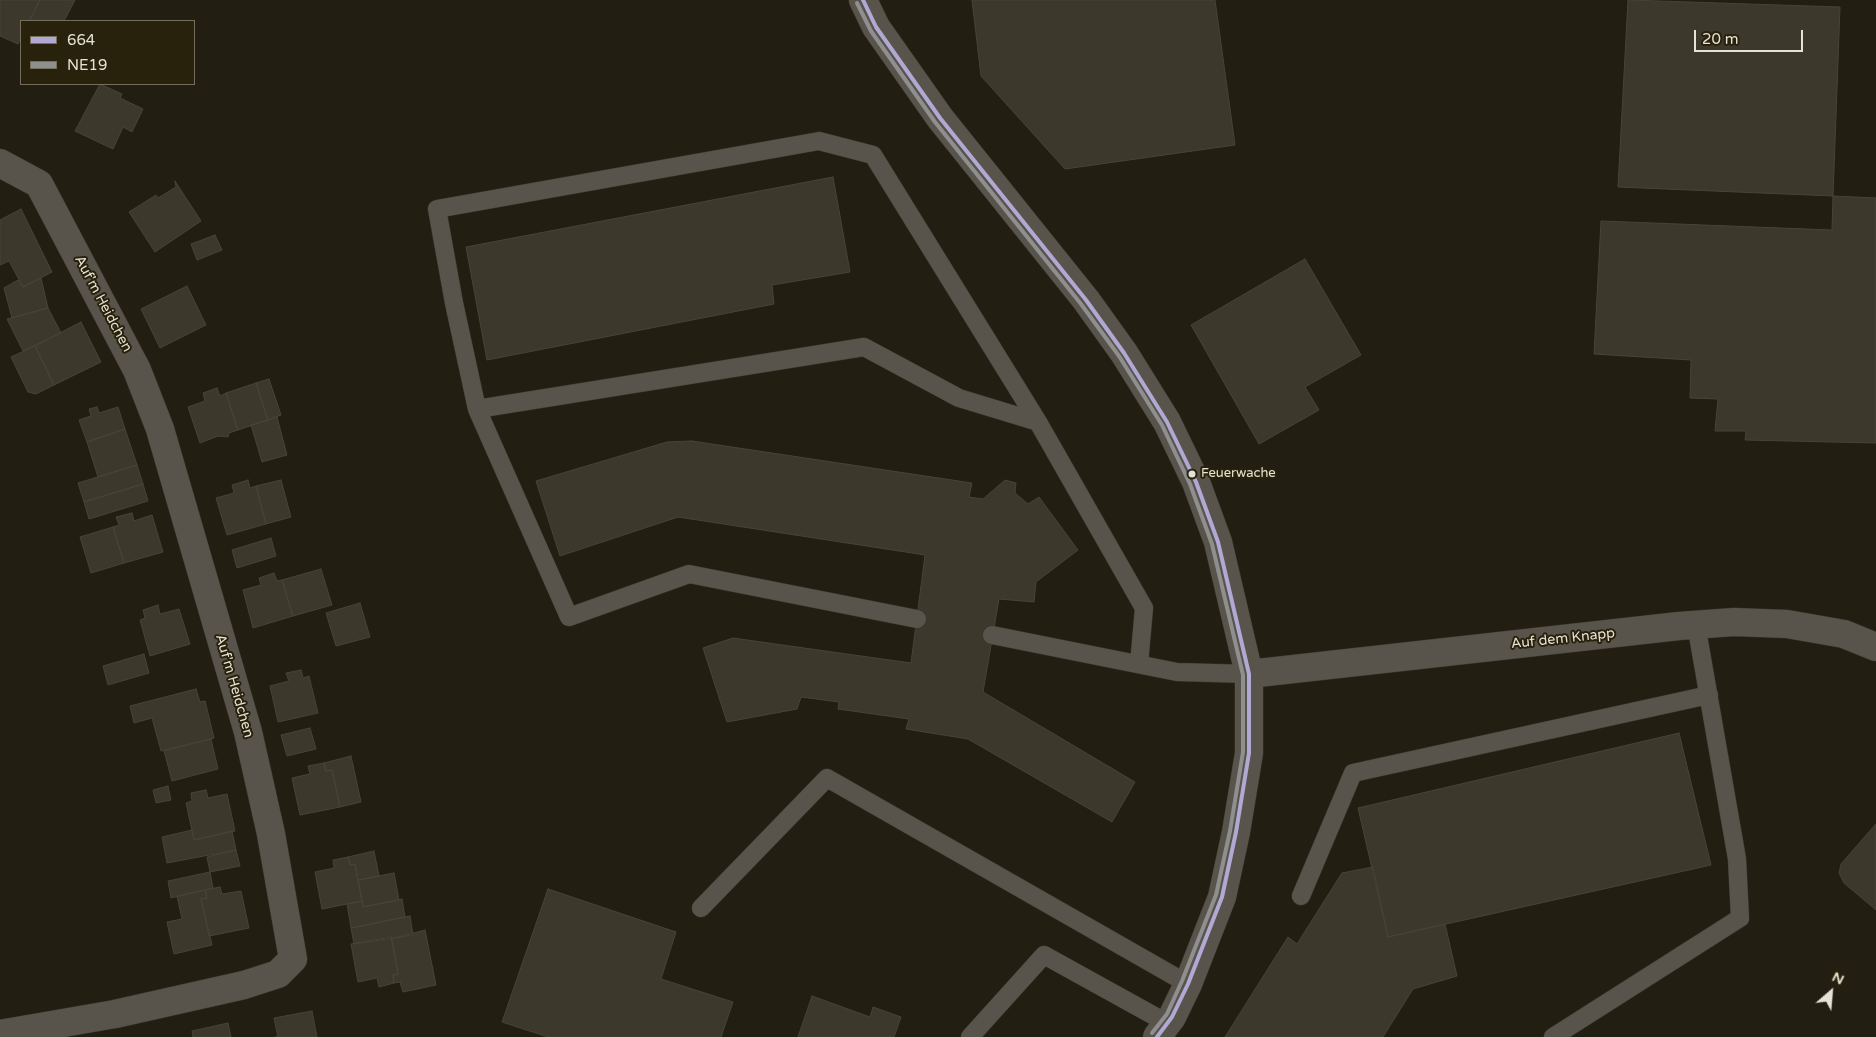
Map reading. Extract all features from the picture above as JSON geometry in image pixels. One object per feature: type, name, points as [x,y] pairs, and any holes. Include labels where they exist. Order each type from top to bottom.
[{"type":"street","points":[[863,0],[876,27],[940,118],[1086,300],[1124,353],[1167,422],[1196,482],[1218,542],[1249,674],[1249,753],[1236,832],[1222,897],[1188,984],[1162,1030]]},
{"type":"street","name":"Auf'm Heidchen","points":[[0,163],[39,184],[137,370],[160,430],[248,732],[271,834],[293,959],[278,974],[244,985],[115,1014],[0,1034]]},
{"type":"street","name":"Auf dem Knapp","points":[[1249,674],[1696,624],[1734,622],[1787,624],[1844,634],[1876,647]]},
{"type":"lane","points":[[917,619],[689,574],[569,617],[477,409],[454,303],[437,209],[819,141],[873,155],[1038,422],[1144,608],[1139,664]]},
{"type":"lane","points":[[477,409],[864,346],[959,398],[1038,422]]},
{"type":"lane","points":[[1553,1037],[1740,918],[1737,860],[1696,624]]},
{"type":"lane","points":[[992,635],[1177,672],[1249,674]]},
{"type":"lane","points":[[1301,896],[1354,772],[1709,695]]},
{"type":"lane","points":[[701,908],[827,778],[1188,984]]},
{"type":"lane","points":[[970,1037],[1044,955],[1162,1030]]},
{"type":"building","points":[[0,0],[40,0],[30,20],[20,20],[20,40],[18,44],[0,36]]},
{"type":"building","points":[[40,0],[75,0],[65,20],[30,20]]},
{"type":"building","points":[[972,0],[1215,0],[1235,145],[1065,169],[981,76]]},
{"type":"building","points":[[1628,0],[1840,7],[1833,196],[1618,187]]},
{"type":"building","points":[[99,85],[122,94],[120,98],[143,109],[132,132],[123,127],[113,149],[75,131]]},
{"type":"building","points":[[833,177],[850,272],[772,285],[774,304],[487,360],[466,247]]},
{"type":"building","points":[[175,181],[201,221],[155,252],[129,212],[156,195],[158,198],[176,187]]},
{"type":"building","points":[[1833,196],[1876,198],[1876,443],[1745,440],[1746,431],[1715,431],[1718,399],[1690,398],[1691,360],[1594,354],[1601,221],[1832,230]]},
{"type":"building","points":[[21,209],[52,272],[23,287],[9,261],[0,265],[0,220]]},
{"type":"building","points":[[215,235],[222,250],[197,260],[191,244]]},
{"type":"building","points":[[1305,259],[1361,355],[1305,387],[1319,410],[1259,444],[1191,325]]},
{"type":"building","points":[[41,278],[48,308],[12,318],[4,288],[18,280],[23,287]]},
{"type":"building","points":[[187,286],[206,325],[160,348],[141,309]]},
{"type":"building","points":[[48,308],[61,333],[23,351],[7,319]]},
{"type":"building","points":[[81,322],[101,362],[54,385],[35,346]]},
{"type":"building","points":[[35,346],[54,385],[36,394],[28,392],[11,357]]},
{"type":"building","points":[[269,379],[281,415],[268,420],[256,383]]},
{"type":"building","points":[[256,383],[268,420],[238,430],[226,393]]},
{"type":"building","points":[[217,388],[220,396],[226,393],[238,430],[229,433],[228,437],[218,436],[200,443],[188,407],[205,401],[203,393]]},
{"type":"building","points":[[97,407],[99,413],[118,407],[125,429],[87,442],[79,420],[91,416],[89,409]]},
{"type":"building","points":[[277,417],[287,455],[262,462],[251,425]]},
{"type":"building","points":[[125,429],[137,465],[98,477],[87,442]]},
{"type":"building","points":[[692,441],[972,483],[969,497],[983,499],[1005,480],[1016,483],[1015,493],[1028,504],[1039,497],[1078,550],[1036,582],[1034,602],[999,599],[983,692],[1135,782],[1112,822],[968,739],[906,729],[909,719],[838,709],[839,702],[801,697],[797,709],[727,722],[703,648],[733,638],[911,663],[925,555],[678,517],[560,556],[536,481],[667,442]]},
{"type":"building","points":[[137,465],[143,484],[84,502],[78,483]]},
{"type":"building","points":[[248,480],[250,488],[256,486],[266,524],[227,535],[216,498],[234,493],[232,485]]},
{"type":"building","points":[[281,480],[291,517],[266,524],[256,486]]},
{"type":"building","points":[[143,484],[148,501],[89,519],[84,502]]},
{"type":"building","points":[[132,513],[134,521],[152,515],[163,552],[124,563],[113,527],[119,525],[116,517]]},
{"type":"building","points":[[113,527],[124,563],[91,573],[80,537]]},
{"type":"building","points":[[271,538],[276,556],[237,568],[232,550]]},
{"type":"building","points":[[321,569],[332,605],[293,616],[282,580]]},
{"type":"building","points":[[274,573],[277,581],[282,580],[293,616],[253,628],[243,590],[261,585],[259,578]]},
{"type":"building","points":[[360,603],[370,637],[336,646],[326,613]]},
{"type":"building","points":[[158,605],[160,614],[179,609],[190,644],[150,656],[140,620],[145,618],[143,610]]},
{"type":"building","points":[[144,654],[149,673],[108,685],[103,666]]},
{"type":"building","points":[[301,670],[303,678],[309,676],[318,713],[278,722],[270,686],[289,681],[286,673]]},
{"type":"building","points":[[196,689],[200,702],[205,701],[214,738],[161,751],[152,718],[134,723],[130,706]]},
{"type":"building","points":[[310,728],[316,749],[287,756],[281,735]]},
{"type":"building","points":[[1679,733],[1711,865],[1388,937],[1358,808]]},
{"type":"building","points":[[211,739],[218,769],[172,781],[164,751]]},
{"type":"building","points":[[351,756],[361,802],[340,807],[332,770],[326,771],[324,763]]},
{"type":"building","points":[[324,763],[326,771],[332,770],[340,807],[300,815],[292,778],[310,774],[308,766]]},
{"type":"building","points":[[168,786],[171,800],[156,803],[153,790]]},
{"type":"building","points":[[206,790],[208,798],[227,794],[235,831],[194,840],[186,803],[192,801],[191,793]]},
{"type":"building","points":[[1876,824],[1876,910],[1844,883],[1839,873],[1841,864]]},
{"type":"building","points":[[192,830],[194,840],[232,831],[236,850],[167,863],[162,837]]},
{"type":"building","points":[[236,850],[240,866],[210,872],[207,857]]},
{"type":"building","points":[[374,851],[379,876],[358,880],[355,864],[350,865],[348,857]]},
{"type":"building","points":[[348,857],[350,865],[355,864],[362,901],[322,909],[315,872],[334,868],[333,860]]},
{"type":"building","points":[[1373,867],[1388,937],[1445,924],[1457,976],[1413,989],[1383,1037],[1225,1037],[1288,937],[1297,944],[1342,873]]},
{"type":"building","points":[[210,872],[213,888],[171,898],[168,881]]},
{"type":"building","points":[[394,873],[399,900],[363,907],[358,880]]},
{"type":"building","points":[[220,887],[222,894],[241,891],[249,928],[209,936],[201,899],[207,898],[205,890]]},
{"type":"building","points":[[548,889],[676,932],[661,979],[733,1002],[721,1037],[548,1037],[502,1022]]},
{"type":"building","points":[[205,890],[207,898],[201,899],[212,945],[174,954],[167,922],[182,919],[177,896]]},
{"type":"building","points":[[402,899],[405,917],[351,928],[347,904],[362,901],[363,907]]},
{"type":"building","points":[[410,916],[413,935],[354,944],[351,928]]},
{"type":"building","points":[[425,930],[436,985],[403,992],[400,982],[394,983],[393,975],[398,974],[392,939]]},
{"type":"building","points":[[391,937],[398,974],[393,975],[394,983],[379,987],[377,978],[358,982],[351,944]]},
{"type":"building","points":[[812,996],[870,1017],[873,1007],[901,1017],[894,1037],[798,1037]]},
{"type":"building","points":[[312,1011],[317,1037],[278,1037],[274,1018]]},
{"type":"building","points":[[228,1023],[231,1037],[193,1037],[192,1031]]},
{"type":"transit line","name":"664","points":[[863,0],[876,27],[940,118],[1086,300],[1124,353],[1167,422],[1196,482],[1218,542],[1249,674],[1249,753],[1236,832],[1222,897],[1188,984],[1172,1017],[1157,1037]]},
{"type":"transit line","name":"NE19","points":[[857,3],[871,31],[935,122],[1081,304],[1119,356],[1162,425],[1190,484],[1212,544],[1243,675],[1243,752],[1230,831],[1216,895],[1167,1014],[1152,1033]]},
{"type":"place","name":"Feuerwache","points":[[1192,474]]}]
